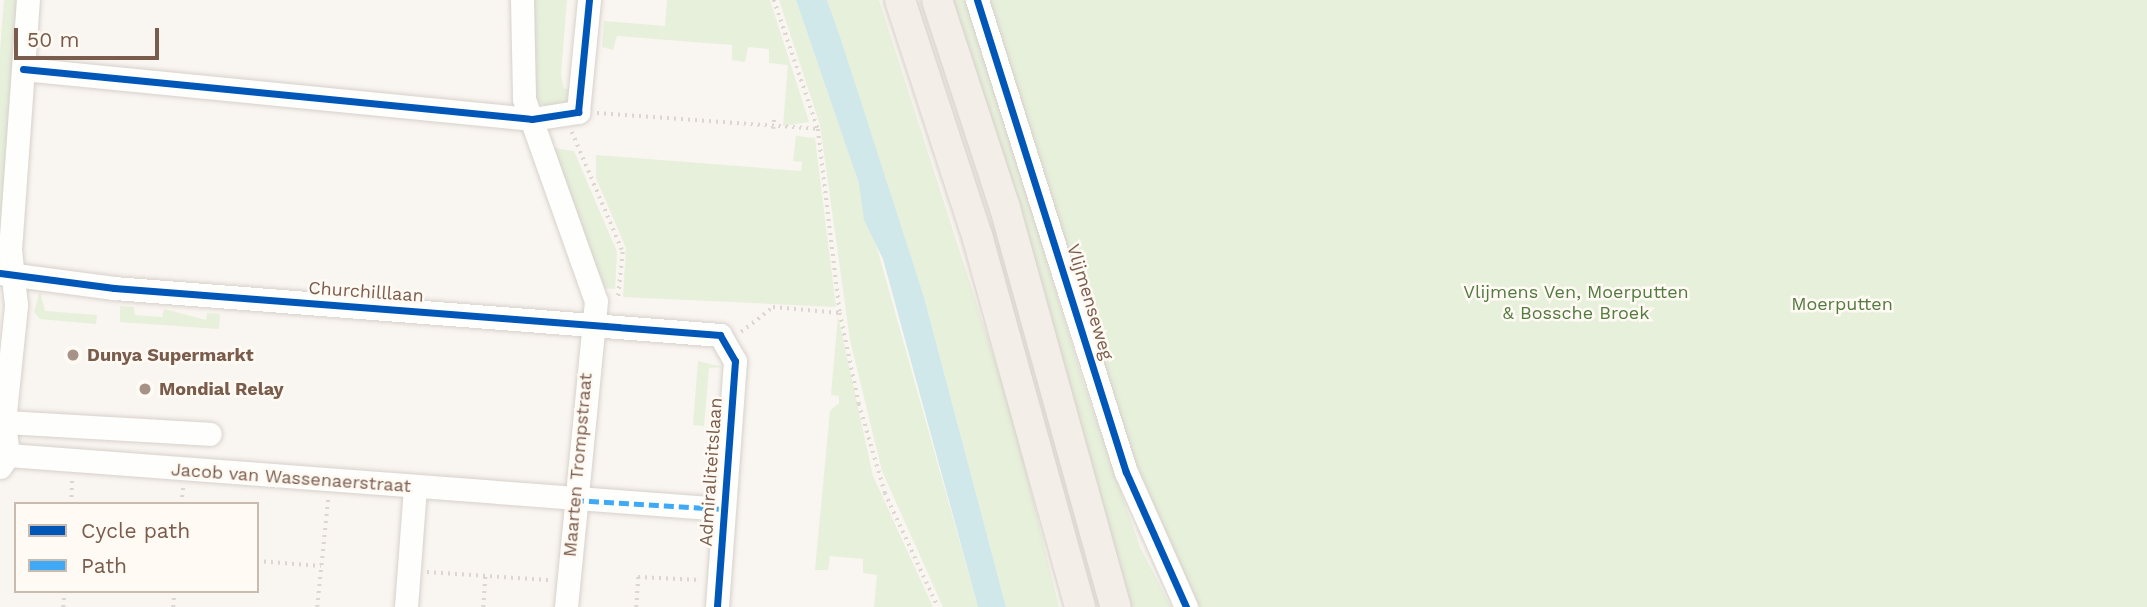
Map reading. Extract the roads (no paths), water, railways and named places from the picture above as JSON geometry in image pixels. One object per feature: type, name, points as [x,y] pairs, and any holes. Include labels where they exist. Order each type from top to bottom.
[{"type":"main road","points":[[900,0],[978,239],[1080,607]]},
{"type":"main road","points":[[937,0],[1005,208],[1116,607]]},
{"type":"street","points":[[4,461],[6,274],[28,0]]},
{"type":"street","name":"Maarten Trompstraat","points":[[522,0],[524,99],[594,281],[566,607]]},
{"type":"street","points":[[23,69],[532,119],[571,113],[589,0]]},
{"type":"street","name":"Vlijmenseweg","points":[[977,0],[1126,472],[1186,607]]},
{"type":"street","name":"Churchilllaan","points":[[6,274],[125,289],[711,332],[728,341]]},
{"type":"street","name":"Admiraliteitslaan","points":[[717,607],[735,362],[728,341]]},
{"type":"street","points":[[4,422],[210,434]]},
{"type":"street","name":"Jacob van Wassenaerstraat","points":[[4,461],[329,480],[723,509]]},
{"type":"street","points":[[406,607],[415,487]]},
{"type":"water","points":[[796,0],[827,0],[842,43],[924,297],[1006,607],[978,607],[883,259],[864,220],[859,184]]},
{"type":"place","name":"Dunya Supermarkt","points":[[73,355]]},
{"type":"place","name":"Mondial Relay","points":[[145,389]]},
{"type":"park label","name":"Vlijmens Ven, Moerputten & Bossche Broek","points":[[1576,303]]},
{"type":"park label","name":"Moerputten","points":[[1842,304]]}]
